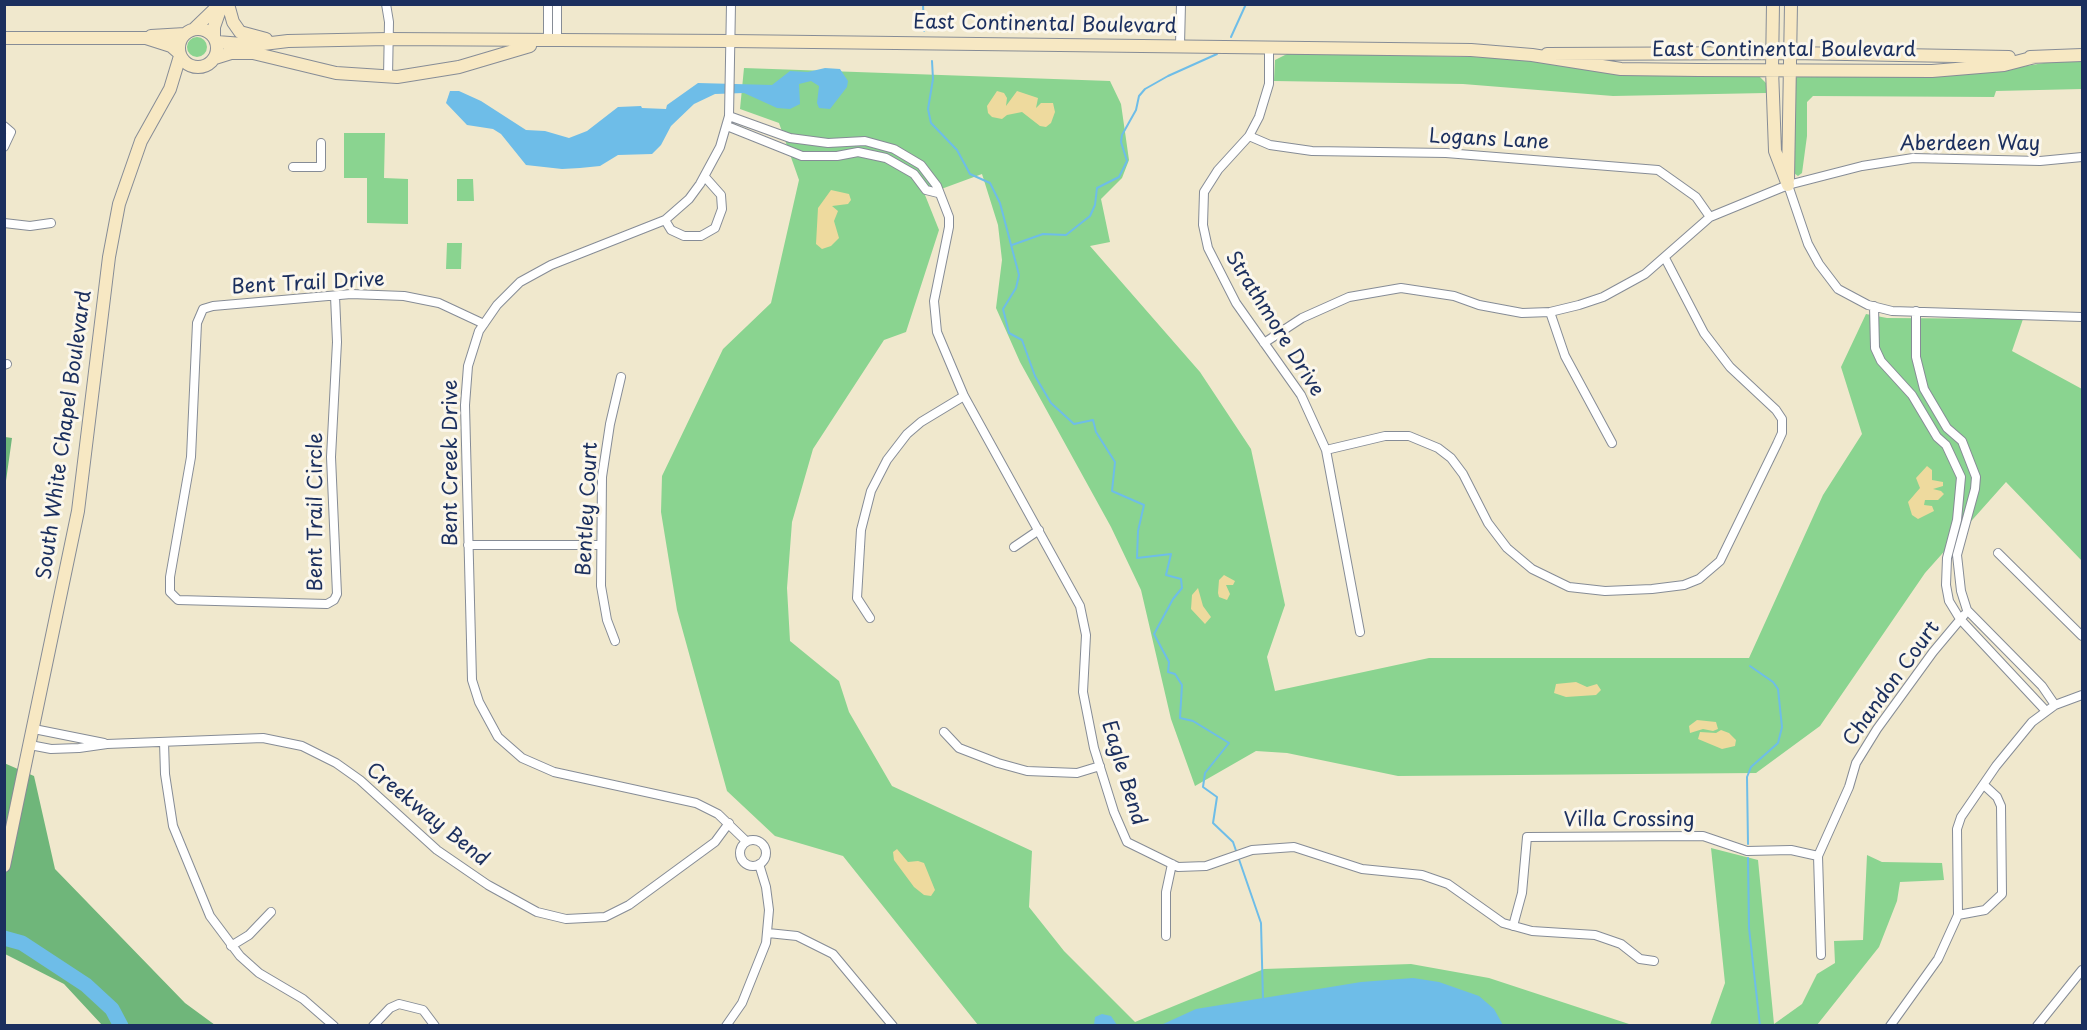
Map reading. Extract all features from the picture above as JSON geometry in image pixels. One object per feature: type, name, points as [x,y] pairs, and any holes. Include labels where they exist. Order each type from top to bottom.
[{"type":"main road","points":[[180,55],[179,43],[221,4]]},
{"type":"main road","points":[[215,58],[214,27],[221,4]]},
{"type":"main road","points":[[228,4],[240,32],[256,38],[288,41]]},
{"type":"main road","points":[[1773,4],[1772,69],[1775,151],[1788,185]]},
{"type":"main road","points":[[1788,185],[1792,69],[1791,4]]},
{"type":"main road","points":[[146,38],[156,34],[170,36],[206,30],[215,40]]},
{"type":"main road","points":[[4,39],[146,38],[171,46],[187,64],[198,67],[208,65],[215,58],[231,53],[253,53],[336,73],[388,77],[459,67],[505,51],[552,40]]},
{"type":"main road","name":"East Continental Boulevard","points":[[215,40],[255,45],[288,41],[388,39],[1180,45],[1471,50],[1532,55],[1621,69],[1932,71],[2004,64],[2035,57]]},
{"type":"main road","name":"East Continental Boulevard","points":[[1532,55],[1772,53],[2035,57],[2082,55]]},
{"type":"main road","name":"South White Chapel Boulevard","points":[[4,866],[78,511],[109,257],[119,204],[141,141],[170,89],[180,55]]},
{"type":"main road","name":"South White Chapel Boulevard","points":[[170,89],[176,86],[189,70],[198,67]]},
{"type":"street","points":[[386,4],[389,22],[388,77]]},
{"type":"street","points":[[548,4],[552,40]]},
{"type":"street","points":[[552,40],[557,4]]},
{"type":"street","name":"Bent Creek Drive","points":[[731,4],[729,116],[720,147],[705,177],[689,199],[664,220],[535,273],[497,305],[484,324],[473,347],[468,366],[465,405],[472,680],[488,721],[506,747],[522,758],[554,772],[696,803],[718,814],[746,842]]},
{"type":"street","points":[[1180,45],[1181,4]]},
{"type":"street","name":"Strathmore Drive","points":[[1269,48],[1269,84],[1259,117],[1249,136],[1218,170],[1204,192],[1203,225],[1208,248],[1236,303],[1301,394],[1326,450],[1360,632]]},
{"type":"street","name":"Eagle Bend","points":[[729,116],[790,138],[828,143],[865,141],[894,149],[921,165],[937,186],[949,217],[934,301],[937,332],[964,396],[1080,606],[1086,635],[1083,692],[1100,766],[1127,842],[1178,867],[1206,866],[1252,850],[1294,847],[1362,869],[1422,875],[1448,884],[1503,923],[1532,931],[1595,935],[1621,944],[1640,959],[1654,961]]},
{"type":"street","points":[[727,126],[802,156],[837,156],[858,152],[886,158],[914,174],[926,190],[938,193]]},
{"type":"street","points":[[4,147],[8,129]]},
{"type":"street","name":"Logans Lane","points":[[1249,136],[1270,145],[1312,151],[1446,153],[1658,170],[1696,197],[1710,217]]},
{"type":"street","points":[[293,167],[321,167],[321,143]]},
{"type":"street","name":"Aberdeen Way","points":[[1264,343],[1302,318],[1341,300],[1401,288],[1454,296],[1522,313],[1550,312],[1603,297],[1645,274],[1710,217],[1788,185],[1862,166],[1905,159],[2040,161],[2082,157]]},
{"type":"street","points":[[664,220],[671,230],[684,236],[701,236],[715,228],[722,209],[721,195],[705,177]]},
{"type":"street","points":[[1788,185],[1808,244],[1819,264],[1838,289],[1874,306],[1892,311],[2082,317]]},
{"type":"street","points":[[4,223],[30,226],[51,223]]},
{"type":"street","points":[[1326,450],[1384,436],[1409,436],[1438,448],[1451,458],[1463,474],[1488,523],[1507,548],[1532,569],[1569,586],[1605,591],[1652,589],[1684,585],[1699,579],[1720,561],[1782,433],[1782,419],[1776,410],[1730,367],[1704,333],[1665,258]]},
{"type":"street","name":"Bent Trail Drive","points":[[202,311],[213,306],[335,296],[424,299],[459,311],[484,324]]},
{"type":"street","name":"Bent Trail Circle","points":[[202,311],[197,322],[191,457],[170,577],[170,592],[178,600],[188,602],[227,600],[327,604],[334,600],[337,594],[331,458],[337,342],[335,296]]},
{"type":"street","points":[[1874,306],[1875,348],[1881,361],[1912,395],[1938,437],[1946,445],[1961,477],[1957,520],[1947,558],[1946,585],[1949,601],[1960,619],[2046,711]]},
{"type":"street","points":[[1916,311],[1916,357],[1924,389],[1947,428],[1962,441],[1976,477],[1976,489],[1958,555],[1961,591],[1967,610],[2042,686],[2055,705]]},
{"type":"street","points":[[1550,312],[1565,356],[1612,443]]},
{"type":"street","name":"Bentley Court","points":[[615,641],[601,586],[602,477],[610,424],[621,377]]},
{"type":"street","points":[[870,618],[857,598],[861,530],[871,490],[887,460],[907,434],[921,422],[964,396]]},
{"type":"street","points":[[1014,547],[1039,530]]},
{"type":"street","points":[[468,545],[601,545]]},
{"type":"street","points":[[1998,553],[2082,636]]},
{"type":"street","name":"Chandon Court","points":[[1821,955],[1818,856],[1863,750],[1933,651],[1967,610]]},
{"type":"street","points":[[1890,1026],[1938,959],[1958,915],[1958,828],[1961,816],[2014,743],[2046,711],[2055,705],[2082,695]]},
{"type":"street","name":"Creekway Bend","points":[[34,729],[93,739],[107,744]]},
{"type":"street","points":[[944,732],[959,748],[1027,771],[1077,773],[1100,766]]},
{"type":"street","name":"Creekway Bend","points":[[30,745],[60,749],[107,744],[263,738],[302,746],[336,763],[360,780],[437,850],[481,880],[537,912],[566,919],[605,917],[629,905],[715,842],[729,824]]},
{"type":"street","points":[[164,742],[169,810],[179,846],[210,916],[231,946],[259,973],[303,999],[334,1026]]},
{"type":"street","points":[[1958,915],[1984,909],[2002,894],[2001,806],[1997,797],[1984,785]]},
{"type":"street","name":"Villa Crossing","points":[[1513,926],[1522,893],[1527,837],[1703,836],[1747,851],[1791,850],[1818,856]]},
{"type":"street","points":[[726,1026],[742,1003],[768,933],[766,887],[759,864],[766,853],[763,844],[755,840],[746,842],[740,848],[741,857],[746,864],[759,864]]},
{"type":"street","points":[[1167,936],[1167,892],[1172,864]]},
{"type":"street","points":[[231,946],[249,935],[272,912]]},
{"type":"street","points":[[768,933],[797,936],[833,954],[893,1025]]},
{"type":"street","points":[[2037,1026],[2082,970]]},
{"type":"street","points":[[373,1026],[390,1008],[399,1004],[423,1010],[435,1026]]},
{"type":"green space","points":[[197,37],[204,40],[207,47],[204,54],[197,57],[190,54],[187,47],[190,40]]},
{"type":"green space","points":[[1289,53],[1517,58],[1757,74],[1766,83],[1766,93],[1613,96],[1463,84],[1274,81],[1275,60]]},
{"type":"green space","points":[[2082,59],[2082,89],[1996,91],[1994,97],[1813,96],[1807,102],[1807,136],[1802,173],[1798,176],[1791,171],[1793,79],[1802,75],[2009,69],[2061,60]]},
{"type":"green space","points":[[744,68],[1110,81],[1121,104],[1129,160],[1122,178],[1101,199],[1110,242],[1090,246],[1200,372],[1251,449],[1285,605],[1267,657],[1275,691],[1429,658],[1749,658],[1823,495],[1862,434],[1841,367],[1866,314],[1887,318],[2023,319],[2012,351],[2082,389],[2082,561],[2006,482],[1925,573],[1820,726],[1756,773],[1398,776],[1287,753],[1256,751],[1195,786],[1171,719],[1141,590],[1111,527],[1020,362],[996,308],[1002,260],[998,225],[982,174],[925,195],[939,230],[906,332],[884,340],[813,449],[792,522],[787,588],[790,641],[839,681],[849,712],[892,786],[1032,851],[1029,907],[1064,951],[1135,1022],[1264,969],[1411,964],[1489,978],[1632,1025],[978,1025],[843,856],[775,836],[727,791],[677,610],[661,512],[662,476],[723,349],[771,303],[799,180],[779,123],[740,109]]},
{"type":"green space","points":[[344,133],[385,133],[384,178],[408,179],[408,224],[367,223],[367,178],[344,178]]},
{"type":"green space","points":[[457,179],[473,179],[474,201],[457,201]]},
{"type":"green space","points":[[447,243],[462,243],[461,269],[446,269]]},
{"type":"green space","points":[[4,437],[12,438],[5,488]]},
{"type":"green space","points":[[4,763],[34,776],[55,869],[185,1003],[215,1025],[102,1025],[64,984],[5,954]]},
{"type":"green space","points":[[1711,848],[1758,860],[1774,1024],[1802,1004],[1817,974],[1835,963],[1834,941],[1863,940],[1867,855],[1882,862],[1942,863],[1944,880],[1900,882],[1897,901],[1879,947],[1817,1025],[1710,1025],[1725,983]]},
{"type":"sand","points":[[997,91],[1004,93],[1007,98],[1006,106],[1017,91],[1038,98],[1036,108],[1041,103],[1053,103],[1055,112],[1051,123],[1046,127],[1040,126],[1022,112],[1007,115],[1002,119],[992,117],[988,113],[987,106]]},
{"type":"sand","points":[[831,190],[849,194],[851,200],[848,204],[832,206],[838,211],[834,221],[839,238],[831,246],[822,249],[816,244],[818,208]]},
{"type":"sand","points":[[1927,466],[1932,470],[1932,480],[1943,482],[1943,486],[1933,489],[1944,494],[1938,500],[1925,500],[1924,505],[1932,506],[1934,511],[1918,519],[1912,515],[1908,502],[1920,488],[1916,478]]},
{"type":"sand","points":[[1224,575],[1235,581],[1233,585],[1226,585],[1230,594],[1227,600],[1219,597],[1218,593],[1219,580]]},
{"type":"sand","points":[[1198,588],[1203,606],[1211,617],[1205,624],[1191,609],[1192,595]]},
{"type":"sand","points":[[1576,682],[1587,687],[1597,684],[1601,690],[1596,695],[1566,697],[1554,693],[1556,684]]},
{"type":"sand","points":[[1697,720],[1716,722],[1718,729],[1713,731],[1703,729],[1690,733],[1689,726]]},
{"type":"sand","points":[[1721,730],[1729,733],[1736,740],[1735,746],[1722,749],[1698,739],[1700,732],[1716,733]]},
{"type":"sand","points":[[897,849],[908,862],[924,863],[935,890],[931,896],[924,895],[914,887],[894,860],[893,852]]},
{"type":"water","points":[[825,68],[840,69],[848,81],[847,87],[830,109],[819,108],[817,103],[819,86],[811,81],[799,84],[800,104],[790,109],[777,108],[744,93],[715,94],[694,104],[671,126],[661,145],[652,154],[618,155],[600,166],[580,168],[562,169],[526,165],[501,134],[493,129],[467,125],[446,103],[450,91],[459,91],[481,101],[526,130],[545,131],[569,138],[587,131],[618,107],[641,106],[642,108],[666,109],[667,105],[698,83],[772,85],[790,71],[808,72]]},
{"type":"water","points":[[1413,978],[1439,982],[1479,996],[1494,1009],[1503,1025],[1161,1025],[1196,1009],[1361,982]]},
{"type":"water","points":[[1102,1014],[1111,1016],[1117,1025],[1094,1025],[1095,1017]]},
{"type":"waterway","points":[[923,4],[924,31]]},
{"type":"waterway","points":[[1231,37],[1246,4]]},
{"type":"waterway","points":[[1012,245],[1043,234],[1066,235],[1090,216],[1095,205],[1097,188],[1119,177],[1127,161],[1121,142],[1122,135],[1136,110],[1139,96],[1145,89],[1168,76],[1217,54]]},
{"type":"waterway","points":[[932,61],[933,79],[928,109],[931,123],[957,150],[970,174],[990,183],[1000,203],[1019,275],[1016,288],[1003,309],[1009,333],[1022,340],[1035,376],[1051,403],[1074,424],[1093,420],[1096,432],[1115,462],[1112,491],[1144,505],[1138,531],[1137,558],[1171,554],[1166,575],[1181,579],[1182,588],[1173,599],[1154,634],[1169,662],[1168,672],[1175,674],[1182,685],[1180,718],[1193,721],[1229,743],[1205,773],[1203,787],[1217,797],[1213,823],[1233,842],[1261,923],[1263,1000]]},
{"type":"waterway","points":[[1748,844],[1747,777],[1751,767],[1778,743],[1782,727],[1778,689],[1773,682],[1750,666]]},
{"type":"waterway","points":[[1748,858],[1749,928],[1760,1026]]},
{"type":"waterway","points":[[4,938],[22,943],[86,985],[112,1009],[121,1026]]}]
